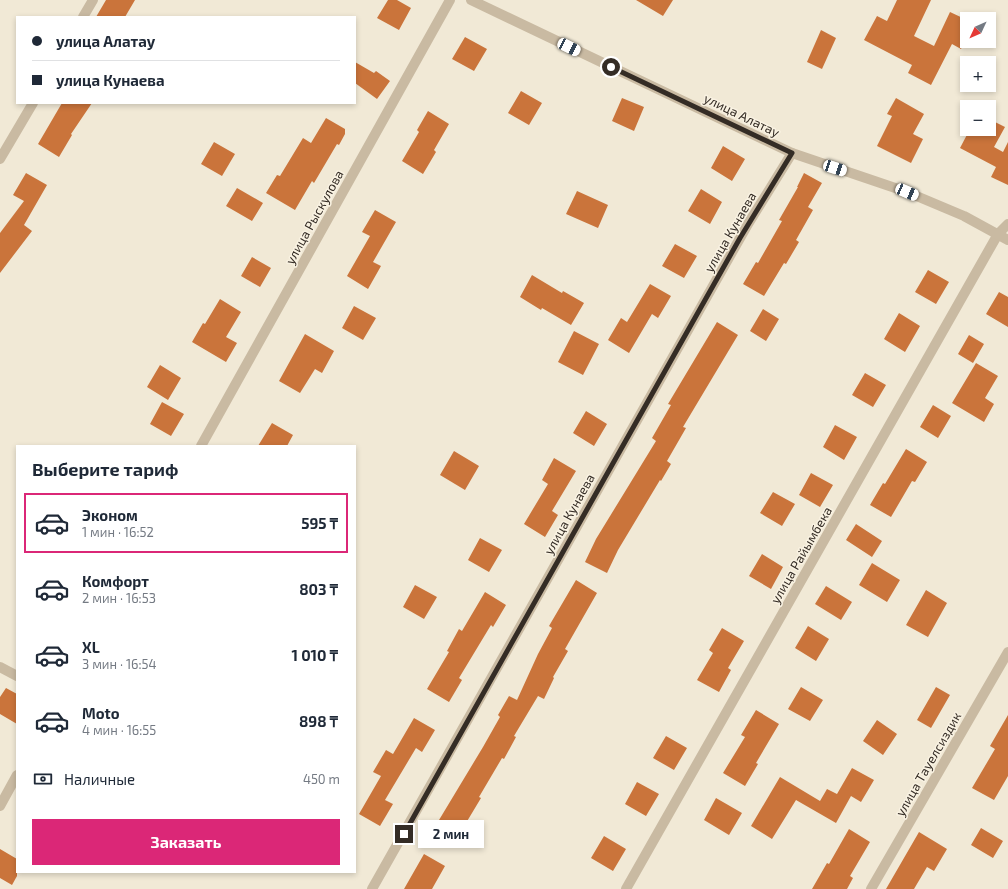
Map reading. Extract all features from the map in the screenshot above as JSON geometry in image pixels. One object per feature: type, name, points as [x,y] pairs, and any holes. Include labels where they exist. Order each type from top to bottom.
[{"type":"street","points":[[84,16],[93,0]]},
{"type":"street","name":"улица Рыскулова","points":[[202,445],[450,0]]},
{"type":"street","name":"улица Алатау","points":[[471,0],[792,153],[907,192],[964,216],[1008,240]]},
{"type":"street","points":[[0,159],[32,104]]},
{"type":"street","name":"улица Кунаева","points":[[372,889],[744,231],[792,153]]},
{"type":"street","name":"улица Райымбека","points":[[626,889],[998,234],[1008,224]]},
{"type":"street","name":"улица Тауелсиздик","points":[[872,889],[1008,652]]},
{"type":"street","points":[[0,667],[16,675]]},
{"type":"street","points":[[0,806],[16,777]]},
{"type":"building","points":[[106,0],[135,0],[126,16],[97,16]]},
{"type":"building","points":[[388,0],[397,0],[411,8],[399,30],[377,18]]},
{"type":"building","points":[[636,0],[673,0],[663,16]]},
{"type":"building","points":[[897,0],[931,0],[914,36],[934,46],[950,12],[960,17],[960,48],[961,48],[961,49],[952,44],[931,85],[908,73],[912,65],[864,40],[877,16],[887,21]]},
{"type":"building","points":[[821,30],[836,38],[822,69],[807,62]]},
{"type":"building","points":[[465,37],[487,49],[474,71],[452,59]]},
{"type":"building","points":[[356,63],[374,73],[376,71],[390,81],[377,99],[356,84]]},
{"type":"building","points":[[521,91],[542,103],[529,125],[508,113]]},
{"type":"building","points":[[622,98],[644,107],[634,131],[612,121]]},
{"type":"building","points":[[896,98],[924,114],[913,134],[923,139],[911,163],[877,146],[892,116],[887,114]]},
{"type":"building","points":[[61,104],[91,104],[71,134],[72,135],[59,157],[38,144]]},
{"type":"building","points":[[428,111],[449,124],[434,150],[436,152],[423,174],[402,161],[419,132],[417,130]]},
{"type":"building","points":[[326,118],[345,129],[345,134],[339,145],[337,144],[314,183],[312,181],[295,210],[266,193],[277,175],[280,176],[303,138],[311,143]]},
{"type":"building","points":[[996,122],[1005,127],[994,147],[1003,152],[1008,142],[1008,185],[991,177],[996,167],[960,148],[966,136],[996,136]]},
{"type":"building","points":[[214,142],[235,154],[222,176],[201,164]]},
{"type":"building","points":[[723,146],[745,159],[732,181],[711,168]]},
{"type":"building","points":[[26,173],[47,185],[24,225],[32,231],[0,273],[0,233],[24,201],[13,195]]},
{"type":"building","points":[[804,173],[822,183],[808,207],[813,210],[796,240],[799,242],[764,296],[743,284],[756,262],[758,263],[782,221],[779,220],[798,187]]},
{"type":"building","points":[[237,188],[263,203],[252,221],[226,206]]},
{"type":"building","points":[[701,189],[722,202],[710,224],[688,211]]},
{"type":"building","points":[[577,191],[608,205],[598,228],[566,214]]},
{"type":"building","points":[[375,210],[396,222],[373,262],[381,266],[368,289],[347,276],[370,236],[362,232]]},
{"type":"building","points":[[675,244],[697,256],[684,278],[662,266]]},
{"type":"building","points":[[252,257],[271,268],[260,287],[241,276]]},
{"type":"building","points":[[928,270],[949,282],[936,304],[915,292]]},
{"type":"building","points":[[532,275],[562,293],[563,291],[584,303],[571,325],[542,308],[541,310],[520,297]]},
{"type":"building","points":[[650,284],[671,296],[658,318],[652,314],[629,353],[608,340],[621,318],[627,322]]},
{"type":"building","points":[[999,292],[1008,297],[1008,327],[986,314]]},
{"type":"building","points":[[220,299],[241,312],[226,337],[237,343],[226,362],[192,342]]},
{"type":"building","points":[[354,306],[376,318],[363,340],[342,328]]},
{"type":"building","points":[[763,309],[779,319],[766,341],[750,331]]},
{"type":"building","points":[[899,313],[920,326],[905,352],[884,339]]},
{"type":"building","points":[[717,322],[738,335],[683,427],[686,428],[667,461],[671,464],[618,550],[607,573],[585,562],[596,539],[656,441],[652,438],[671,405],[668,404]]},
{"type":"building","points":[[574,331],[599,344],[583,375],[558,362]]},
{"type":"building","points":[[305,334],[334,351],[322,373],[315,369],[300,393],[279,381]]},
{"type":"building","points":[[969,335],[984,344],[973,363],[958,354]]},
{"type":"building","points":[[976,363],[998,376],[985,398],[994,404],[984,422],[952,403]]},
{"type":"building","points":[[160,365],[181,378],[168,400],[147,387]]},
{"type":"building","points":[[865,373],[886,385],[873,407],[852,395]]},
{"type":"building","points":[[162,402],[184,414],[171,436],[150,424]]},
{"type":"building","points":[[933,405],[951,416],[938,438],[920,427]]},
{"type":"building","points":[[586,411],[607,424],[594,446],[573,433]]},
{"type":"building","points":[[272,423],[293,435],[288,445],[259,445]]},
{"type":"building","points":[[835,425],[857,437],[844,460],[823,447]]},
{"type":"building","points":[[906,449],[927,462],[915,482],[912,481],[891,517],[870,505],[883,483],[885,484]]},
{"type":"building","points":[[454,451],[479,466],[465,490],[440,475]]},
{"type":"building","points":[[554,458],[576,471],[552,511],[558,515],[545,537],[524,524],[548,484],[542,480]]},
{"type":"building","points":[[811,473],[833,485],[820,507],[799,495]]},
{"type":"building","points":[[773,492],[795,504],[782,526],[760,513]]},
{"type":"building","points":[[856,524],[882,541],[872,557],[846,540]]},
{"type":"building","points":[[480,538],[502,550],[489,572],[468,560]]},
{"type":"building","points":[[762,554],[783,567],[771,589],[749,576]]},
{"type":"building","points":[[872,563],[900,580],[887,602],[859,585]]},
{"type":"building","points":[[576,580],[597,593],[565,649],[568,651],[553,677],[554,678],[544,699],[538,696],[514,736],[516,737],[504,759],[502,758],[479,797],[481,798],[457,838],[436,825],[500,717],[498,715],[509,696],[517,700],[538,654],[552,628],[549,626]]},
{"type":"building","points":[[415,585],[437,597],[424,619],[403,607]]},
{"type":"building","points":[[826,586],[852,602],[841,620],[815,604]]},
{"type":"building","points":[[926,590],[947,603],[928,637],[906,625]]},
{"type":"building","points":[[485,592],[506,605],[493,627],[491,625],[459,678],[462,680],[449,702],[427,689],[449,652],[447,651],[459,629],[462,631]]},
{"type":"building","points":[[808,626],[829,639],[816,661],[795,648]]},
{"type":"building","points":[[722,628],[744,641],[728,668],[731,670],[719,692],[697,680],[713,653],[709,650]]},
{"type":"building","points":[[801,687],[823,700],[810,721],[788,709]]},
{"type":"building","points":[[936,687],[950,695],[931,728],[917,720]]},
{"type":"building","points":[[6,688],[16,693],[16,723],[0,714],[0,697]]},
{"type":"building","points":[[756,710],[779,724],[756,763],[758,764],[745,786],[723,773],[745,737],[741,735]]},
{"type":"building","points":[[1008,715],[1008,776],[994,800],[972,788],[995,749],[990,746]]},
{"type":"building","points":[[414,718],[435,730],[422,752],[416,748],[385,800],[393,804],[380,826],[359,814],[381,776],[373,772],[386,750],[393,754]]},
{"type":"building","points":[[877,720],[897,734],[883,755],[863,741]]},
{"type":"building","points":[[666,736],[687,748],[674,770],[653,758]]},
{"type":"building","points":[[852,768],[874,780],[861,802],[851,796],[836,823],[796,800],[772,839],[751,826],[780,777],[820,801],[827,789],[837,794]]},
{"type":"building","points":[[637,782],[659,794],[646,816],[625,804]]},
{"type":"building","points":[[716,798],[742,813],[729,835],[704,820]]},
{"type":"building","points":[[981,828],[1003,841],[993,858],[971,845]]},
{"type":"building","points":[[849,829],[870,842],[850,876],[853,878],[847,889],[812,889],[827,863],[829,864]]},
{"type":"building","points":[[919,832],[947,849],[934,871],[927,867],[914,889],[886,889]]},
{"type":"building","points":[[604,836],[626,849],[613,871],[591,858]]},
{"type":"building","points":[[0,849],[16,858],[17,876],[12,885],[0,878]]},
{"type":"building","points":[[424,854],[445,866],[432,889],[404,889]]},
{"type":"route","points":[[404,834],[740,238],[792,153],[611,67]]}]
